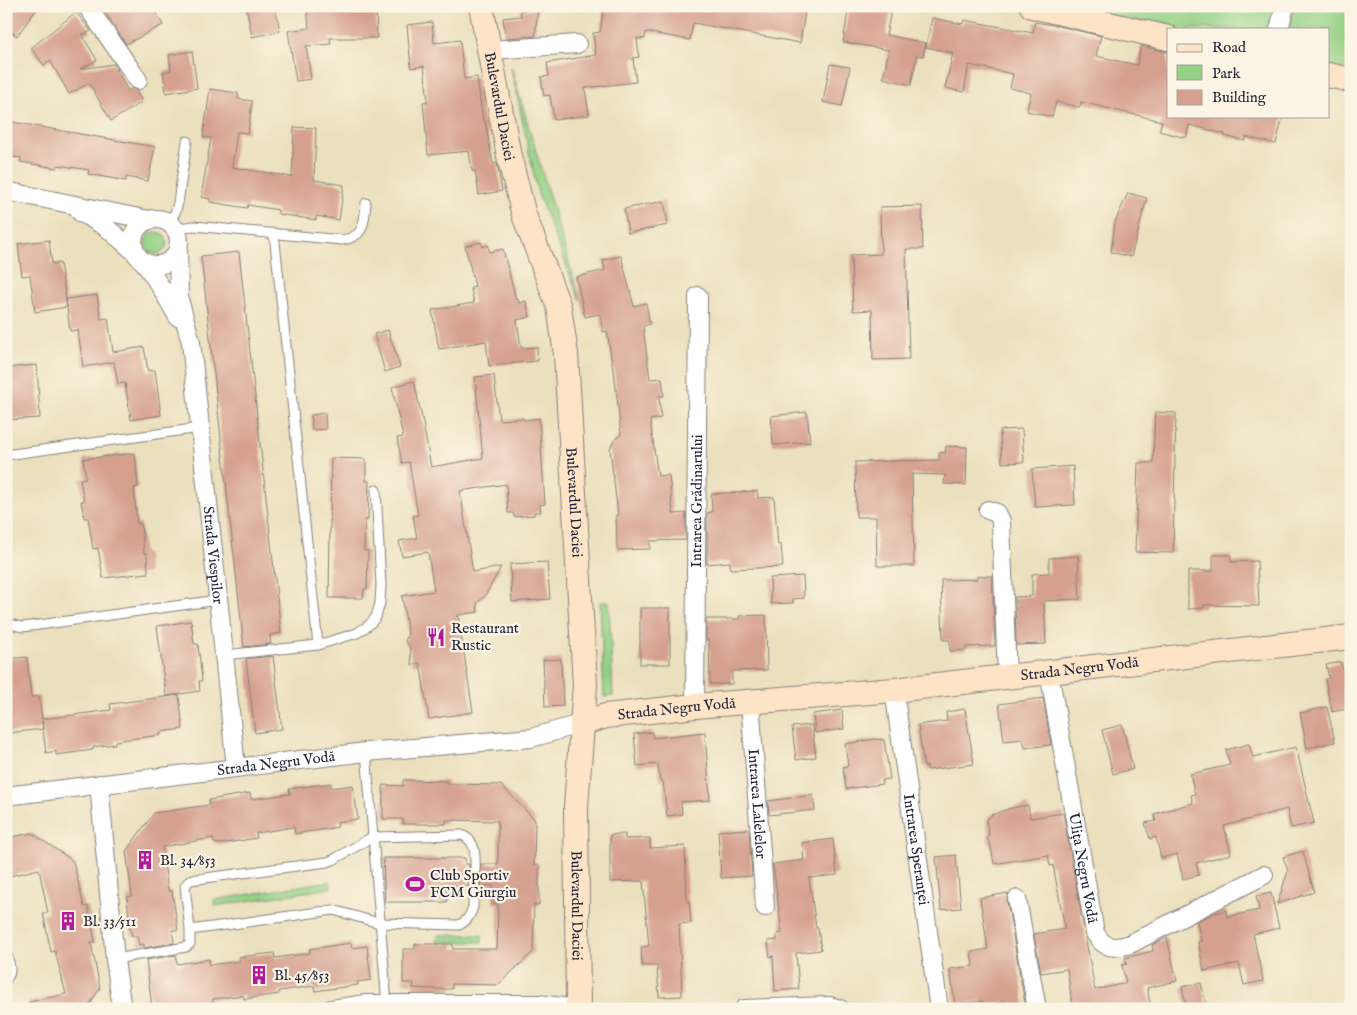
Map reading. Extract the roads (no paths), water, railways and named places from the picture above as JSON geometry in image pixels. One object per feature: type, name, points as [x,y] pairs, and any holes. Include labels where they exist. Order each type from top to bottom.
[{"type":"street","points":[[87,6],[138,80]]},
{"type":"street","name":"Bulevardul Daciei","points":[[481,6],[509,156],[524,216],[555,292],[563,330],[585,685],[576,806],[578,1009]]},
{"type":"street","points":[[1032,6],[1167,38]]},
{"type":"street","points":[[1279,28],[1284,6]]},
{"type":"street","points":[[490,50],[577,44]]},
{"type":"street","points":[[1330,75],[1351,80]]},
{"type":"street","name":"Strada Viespilor","points":[[6,191],[149,220]]},
{"type":"street","name":"Strada Viespilor","points":[[67,204],[106,227],[140,257],[162,288],[191,342]]},
{"type":"street","points":[[157,219],[174,233],[173,257],[163,264],[155,265],[140,257],[133,245],[134,233],[138,226],[149,220],[157,219]]},
{"type":"street","name":"Strada Viespilor","points":[[174,233],[179,299],[191,342],[236,768]]},
{"type":"street","name":"Intrarea Grădinarului","points":[[695,706],[698,296]]},
{"type":"street","points":[[988,510],[997,513],[1001,521],[1007,677]]},
{"type":"street","name":"Strada Negru Vodă","points":[[6,796],[366,752],[531,738],[606,716],[750,700],[894,690],[1351,637]]},
{"type":"street","name":"Ulița Negru Vodă","points":[[1049,672],[1095,933],[1100,942],[1110,947],[1121,947],[1130,944],[1264,875]]},
{"type":"street","name":"Intrarea Speranței","points":[[894,690],[939,1009]]},
{"type":"street","name":"Intrarea Lalelelor","points":[[750,700],[765,907]]},
{"type":"street","points":[[99,784],[115,959],[122,1009]]},
{"type":"street","points":[[1017,899],[1037,1009]]},
{"type":"street","points":[[332,1009],[387,1004],[539,1004],[578,1009]]},
{"type":"street","points":[[744,1009],[830,1006],[840,1009]]},
{"type":"lane","points":[[187,141],[178,203],[174,213],[174,233],[185,227],[194,226],[342,240],[349,239],[356,236],[361,230],[364,223],[366,203]]},
{"type":"lane","points":[[274,233],[318,645]]},
{"type":"lane","points":[[6,455],[200,428]]},
{"type":"lane","points":[[224,655],[318,645],[357,633],[369,625],[376,617],[380,603],[381,585],[376,490]]},
{"type":"lane","points":[[6,623],[22,627],[218,600]]},
{"type":"lane","points":[[366,752],[387,1004]]},
{"type":"lane","points":[[115,959],[186,947],[190,944],[185,886],[187,882],[327,862],[372,837],[462,835],[468,838],[473,846],[475,855],[473,907],[471,915],[459,925],[379,923],[333,910],[190,930]]},
{"type":"lane","points":[[6,952],[10,970],[9,977],[6,979]]},
{"type":"place","name":"Restaurant Rustic","points":[[436,637]]},
{"type":"place","name":"Bl. 34/853","points":[[145,860]]},
{"type":"place","name":"Club Sportiv FCM Giurgiu","points":[[415,884]]},
{"type":"place","name":"Bl. 33/511","points":[[68,921]]},
{"type":"place","name":"Bl. 45/853","points":[[259,975]]}]
